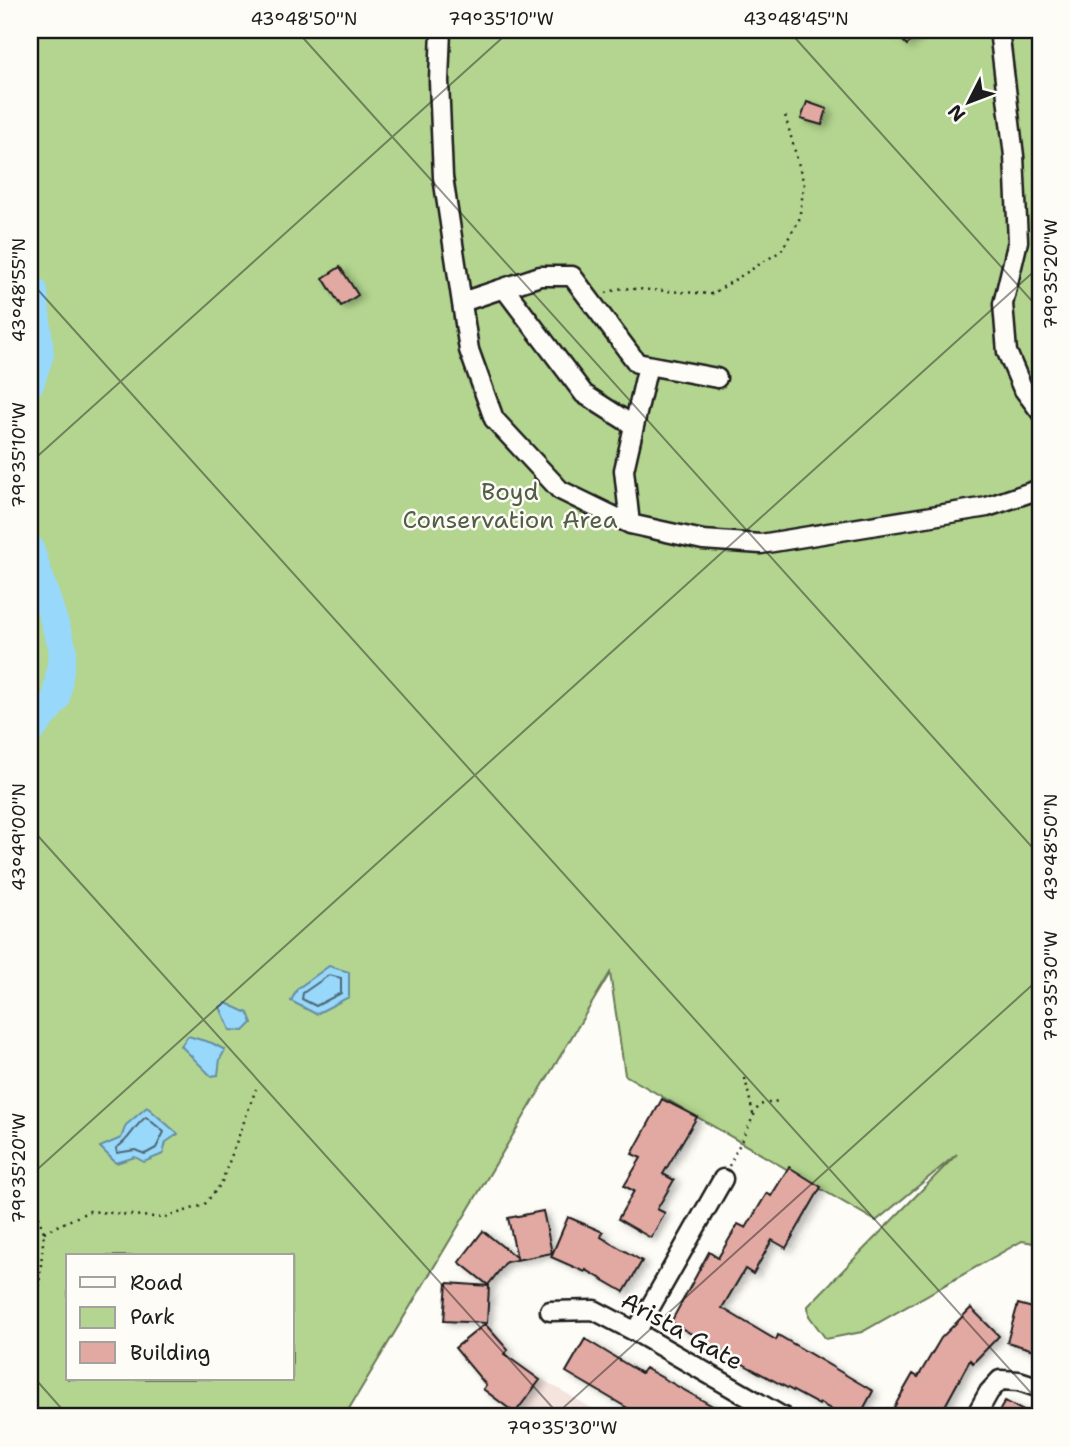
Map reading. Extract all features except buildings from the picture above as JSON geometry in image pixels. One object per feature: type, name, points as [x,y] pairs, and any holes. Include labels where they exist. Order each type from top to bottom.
[{"type":"street","points":[[441,30],[439,81],[443,177],[469,350],[494,419],[560,490],[630,524],[703,541],[761,544],[987,507],[1040,489]]},
{"type":"street","points":[[999,30],[1014,156],[1018,242],[1003,304],[1007,352],[1022,387],[1040,411]]},
{"type":"street","points":[[462,302],[540,276],[572,276],[637,363],[717,378]]},
{"type":"street","points":[[504,288],[584,394],[634,426]]},
{"type":"street","points":[[630,524],[624,470],[648,365]]},
{"type":"street","points":[[636,1332],[723,1179]]},
{"type":"street","name":"Arista Gate","points":[[550,1311],[594,1310],[783,1417]]},
{"type":"street","points":[[975,1417],[989,1392],[1000,1380],[1019,1381],[1040,1388]]},
{"type":"path","points":[[589,299],[622,288],[712,295],[781,251],[799,220],[804,184],[785,115]]},
{"type":"path","points":[[745,1078],[753,1114]]},
{"type":"path","points":[[44,1231],[90,1210],[163,1218],[204,1205],[221,1184],[256,1089]]},
{"type":"path","points":[[723,1179],[758,1105],[778,1101]]},
{"type":"path","points":[[30,1197],[44,1231],[39,1286],[30,1330]]},
{"type":"shaded area","points":[[540,1378],[607,1417],[516,1417]]},
{"type":"green space","name":"Boyd Conservation Area","points":[[30,30],[1040,30],[1040,1244],[1022,1241],[862,1332],[826,1339],[809,1316],[808,1306],[957,1154],[876,1221],[625,1075],[610,973],[344,1417],[30,1417]]},
{"type":"water","points":[[329,966],[349,972],[349,997],[316,1014],[291,1001],[297,989]]},
{"type":"water","points":[[226,1003],[248,1013],[252,1023],[244,1031],[230,1030],[220,1007]]},
{"type":"water","points":[[188,1036],[225,1050],[220,1059],[218,1075],[211,1076],[181,1046]]},
{"type":"water","points":[[147,1107],[178,1134],[166,1142],[163,1154],[144,1162],[135,1157],[116,1163],[100,1147],[121,1138],[126,1125]]},
{"type":"waterway","points":[[30,289],[34,291],[40,354],[30,384]]},
{"type":"waterway","points":[[30,548],[63,649],[56,699],[30,732]]}]
